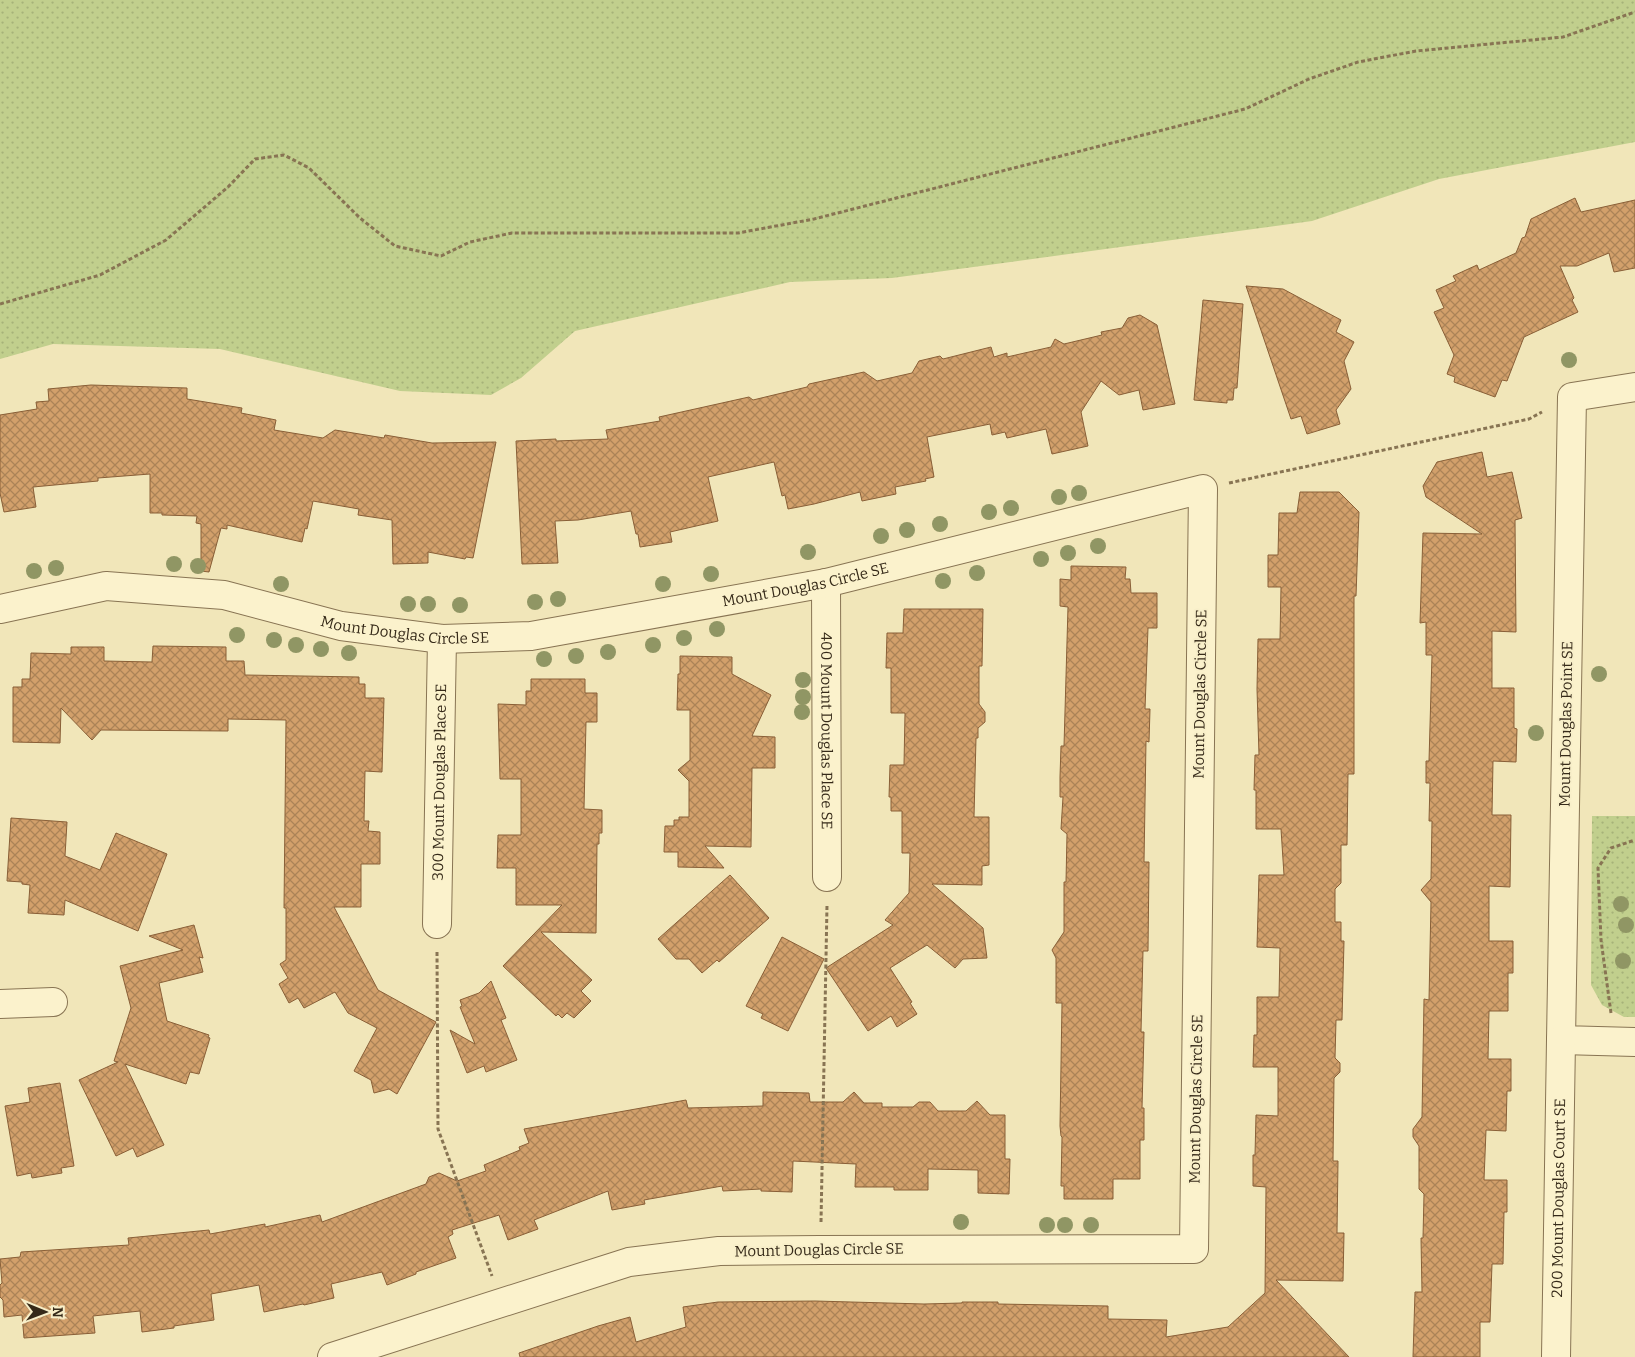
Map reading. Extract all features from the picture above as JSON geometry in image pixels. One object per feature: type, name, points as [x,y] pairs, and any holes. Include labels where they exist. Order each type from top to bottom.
[{"type":"street","points":[[1572,397],[1635,387]]},
{"type":"street","name":"Mount Douglas Point SE","points":[[1561,1040],[1572,397]]},
{"type":"street","name":"Mount Douglas Circle SE","points":[[0,609],[106,586],[224,595],[341,626],[442,639],[531,636],[826,583],[1203,489],[1194,1249],[719,1251],[629,1262],[332,1357]]},
{"type":"street","name":"400 Mount Douglas Place SE","points":[[826,583],[827,877]]},
{"type":"street","name":"300 Mount Douglas Place SE","points":[[437,924],[442,639]]},
{"type":"street","points":[[0,1004],[53,1002]]},
{"type":"street","points":[[1561,1040],[1623,1042]]},
{"type":"street","name":"200 Mount Douglas Court SE","points":[[1556,1357],[1561,1040]]},
{"type":"path","points":[[0,304],[100,275],[166,240],[255,160],[284,155],[309,168],[360,218],[395,246],[441,256],[470,242],[512,233],[738,233],[814,219],[1245,110],[1309,79],[1358,62],[1416,51],[1563,37],[1635,12]]},
{"type":"path","points":[[1203,489],[1529,419],[1572,397]]},
{"type":"path","points":[[1623,1042],[1612,1009],[1601,940],[1598,868],[1611,848],[1635,840]]},
{"type":"path","points":[[820,1250],[827,877]]},
{"type":"path","points":[[437,924],[438,1129],[502,1302]]},
{"type":"green space","points":[[0,0],[1635,0],[1635,142],[1439,179],[1312,221],[892,278],[790,282],[575,331],[521,378],[491,395],[400,391],[220,349],[53,344],[0,359]]},
{"type":"green space","points":[[1592,816],[1635,816],[1635,1017],[1624,1017],[1602,1005],[1591,985]]},
{"type":"building","points":[[1575,198],[1581,212],[1635,200],[1635,268],[1614,272],[1609,253],[1577,266],[1560,266],[1578,312],[1524,337],[1507,381],[1502,380],[1495,397],[1454,382],[1455,377],[1447,374],[1454,355],[1434,312],[1444,308],[1436,290],[1456,281],[1453,276],[1477,265],[1479,270],[1516,253],[1522,238],[1525,237],[1531,219]]},
{"type":"building","points":[[1246,286],[1283,289],[1341,320],[1336,332],[1354,342],[1344,361],[1351,389],[1336,410],[1340,424],[1307,434],[1301,416],[1291,419]]},
{"type":"building","points":[[1203,300],[1243,304],[1237,388],[1234,388],[1233,400],[1227,400],[1227,403],[1194,400]]},
{"type":"building","points":[[1140,315],[1157,325],[1175,404],[1143,410],[1139,390],[1119,395],[1101,381],[1081,412],[1088,446],[1052,454],[1046,429],[1007,438],[1005,432],[992,435],[990,424],[927,437],[934,477],[925,479],[926,481],[895,487],[896,494],[862,501],[860,492],[788,509],[785,495],[782,496],[774,462],[708,477],[718,521],[670,532],[672,542],[640,547],[631,511],[578,520],[555,521],[558,563],[522,564],[516,441],[608,439],[606,430],[660,421],[659,417],[749,397],[753,400],[807,387],[809,384],[864,372],[877,381],[912,373],[919,361],[940,356],[943,359],[991,347],[994,357],[1007,353],[1007,357],[1051,347],[1055,339],[1064,344],[1102,335],[1101,332],[1122,328],[1128,318]]},
{"type":"building","points":[[91,385],[187,388],[187,399],[242,408],[241,413],[276,420],[274,430],[323,438],[335,430],[384,438],[385,435],[432,443],[496,442],[473,558],[466,557],[465,559],[428,552],[428,563],[393,564],[392,520],[358,515],[359,509],[313,501],[302,542],[227,525],[227,529],[221,528],[209,572],[201,571],[201,524],[196,523],[197,516],[150,513],[150,474],[98,478],[98,481],[33,487],[36,507],[4,512],[0,493],[0,415],[37,409],[36,402],[49,401],[48,389]]},
{"type":"building","points":[[1482,452],[1487,477],[1512,472],[1522,518],[1515,520],[1516,632],[1492,631],[1492,688],[1514,688],[1514,728],[1517,729],[1516,762],[1493,761],[1492,815],[1511,815],[1510,887],[1489,886],[1489,941],[1513,941],[1513,973],[1508,973],[1508,1011],[1489,1011],[1488,1059],[1511,1059],[1511,1091],[1507,1091],[1506,1131],[1486,1130],[1484,1180],[1507,1180],[1507,1212],[1504,1212],[1503,1264],[1492,1264],[1490,1322],[1480,1322],[1480,1357],[1413,1357],[1415,1292],[1422,1292],[1421,1238],[1423,1238],[1424,1194],[1419,1189],[1419,1146],[1413,1137],[1413,1129],[1422,1117],[1424,999],[1429,1000],[1431,902],[1421,890],[1431,879],[1432,821],[1429,821],[1430,783],[1426,783],[1426,761],[1429,761],[1432,655],[1426,655],[1426,622],[1420,623],[1423,533],[1482,534],[1426,497],[1423,486],[1437,462]]},
{"type":"building","points":[[1300,492],[1339,492],[1359,512],[1356,596],[1354,596],[1354,774],[1348,774],[1347,845],[1341,845],[1341,883],[1335,889],[1335,922],[1341,922],[1341,941],[1344,941],[1342,1020],[1336,1020],[1335,1058],[1340,1063],[1340,1072],[1334,1078],[1333,1161],[1338,1161],[1337,1233],[1344,1233],[1343,1281],[1276,1280],[1349,1357],[520,1357],[519,1353],[630,1317],[636,1342],[686,1327],[683,1307],[718,1302],[815,1301],[924,1304],[998,1302],[998,1304],[1108,1306],[1108,1319],[1167,1320],[1166,1337],[1228,1327],[1265,1293],[1266,1187],[1253,1186],[1253,1155],[1255,1155],[1256,1115],[1278,1116],[1278,1067],[1253,1067],[1254,1035],[1257,1035],[1257,997],[1279,997],[1280,948],[1257,947],[1259,875],[1284,875],[1281,829],[1256,829],[1256,790],[1254,790],[1255,755],[1259,755],[1258,639],[1280,639],[1281,587],[1268,587],[1268,555],[1278,555],[1279,513],[1297,513]]},
{"type":"building","points":[[1071,566],[1126,567],[1125,579],[1130,579],[1131,593],[1157,593],[1157,628],[1148,628],[1145,709],[1150,709],[1149,742],[1146,741],[1144,862],[1149,862],[1148,951],[1143,951],[1141,1032],[1144,1032],[1142,1108],[1144,1108],[1144,1140],[1140,1140],[1140,1179],[1113,1179],[1113,1199],[1064,1199],[1064,1186],[1061,1186],[1062,1003],[1056,1003],[1056,958],[1052,950],[1064,932],[1064,882],[1066,882],[1067,834],[1061,829],[1063,797],[1060,797],[1060,777],[1061,746],[1064,746],[1068,607],[1060,606],[1060,579],[1071,580]]},
{"type":"building","points":[[904,609],[983,609],[982,666],[979,666],[979,704],[985,712],[985,722],[978,728],[978,738],[976,738],[974,817],[989,817],[989,865],[982,866],[982,885],[932,884],[983,928],[987,958],[963,959],[955,968],[927,945],[890,968],[912,1002],[910,1003],[917,1014],[897,1027],[891,1016],[868,1031],[826,968],[893,925],[885,920],[909,893],[910,853],[902,853],[902,811],[891,811],[891,797],[889,797],[890,765],[904,765],[905,713],[891,713],[891,668],[886,668],[887,633],[903,633]]},
{"type":"building","points":[[153,646],[226,647],[226,661],[244,661],[245,675],[359,677],[359,684],[365,684],[365,698],[384,698],[382,772],[365,771],[364,821],[369,821],[368,831],[380,832],[380,864],[361,864],[361,907],[334,907],[378,990],[436,1022],[397,1094],[389,1089],[374,1093],[371,1080],[354,1071],[377,1028],[348,1013],[335,992],[304,1008],[298,998],[289,1003],[279,984],[288,978],[280,964],[286,960],[286,908],[284,908],[286,720],[228,719],[228,731],[101,730],[92,740],[61,708],[60,743],[13,742],[13,687],[22,687],[22,679],[30,679],[31,653],[71,654],[71,647],[104,647],[104,661],[152,662]]},
{"type":"building","points":[[680,656],[732,657],[732,674],[771,695],[752,736],[775,737],[775,768],[752,768],[751,847],[705,846],[724,868],[678,867],[678,852],[664,852],[665,826],[674,826],[674,820],[679,820],[679,817],[689,817],[689,781],[678,770],[690,760],[690,710],[677,710]]},
{"type":"building","points":[[531,679],[585,679],[585,693],[597,693],[597,722],[586,722],[584,809],[602,810],[602,833],[599,833],[599,844],[597,844],[596,933],[541,932],[592,980],[581,991],[591,1001],[574,1018],[567,1013],[562,1018],[558,1014],[556,1016],[503,966],[562,905],[516,905],[516,868],[497,868],[498,835],[521,835],[521,779],[500,779],[498,704],[526,705],[526,691],[531,691]]},
{"type":"building","points":[[11,818],[67,822],[65,856],[100,870],[116,833],[167,854],[138,931],[65,900],[64,915],[28,913],[30,885],[22,884],[22,882],[7,881]]},
{"type":"building","points":[[730,875],[769,918],[719,962],[717,960],[702,973],[689,959],[676,959],[658,939]]},
{"type":"building","points":[[194,925],[203,958],[199,957],[203,972],[159,983],[167,1021],[209,1035],[208,1037],[210,1038],[199,1074],[190,1072],[186,1084],[125,1064],[164,1145],[137,1157],[133,1148],[116,1156],[79,1080],[118,1062],[114,1061],[131,1008],[120,966],[183,950],[149,936]]},
{"type":"building","points":[[782,937],[824,959],[788,1031],[761,1018],[763,1014],[746,1006]]},
{"type":"building","points":[[491,981],[506,1018],[501,1020],[517,1060],[486,1072],[484,1066],[467,1073],[450,1030],[475,1044],[460,1007],[462,1006],[460,1000],[479,993]]},
{"type":"building","points":[[60,1083],[74,1166],[61,1168],[62,1173],[32,1178],[31,1173],[17,1176],[5,1106],[30,1102],[28,1088]]},
{"type":"building","points":[[763,1092],[809,1093],[810,1102],[843,1102],[854,1092],[864,1103],[882,1103],[882,1107],[913,1107],[919,1102],[930,1102],[938,1111],[966,1111],[977,1101],[990,1115],[1005,1115],[1005,1159],[1010,1159],[1009,1194],[978,1193],[978,1170],[928,1169],[928,1190],[894,1190],[894,1187],[855,1187],[856,1164],[793,1161],[792,1192],[761,1191],[761,1189],[723,1191],[722,1186],[644,1200],[645,1204],[612,1210],[608,1191],[534,1220],[538,1229],[508,1240],[499,1215],[452,1230],[453,1234],[448,1237],[456,1258],[416,1272],[416,1274],[387,1285],[382,1272],[331,1284],[334,1298],[304,1305],[264,1312],[259,1285],[211,1294],[214,1320],[142,1332],[140,1311],[93,1316],[95,1333],[24,1338],[22,1315],[4,1317],[3,1300],[0,1297],[0,1285],[2,1283],[0,1259],[20,1257],[21,1252],[129,1245],[128,1238],[209,1230],[210,1234],[265,1224],[265,1227],[320,1215],[322,1222],[426,1184],[429,1177],[439,1173],[457,1181],[486,1171],[484,1165],[520,1150],[519,1147],[529,1143],[524,1129],[686,1100],[688,1108],[763,1106]]}]
